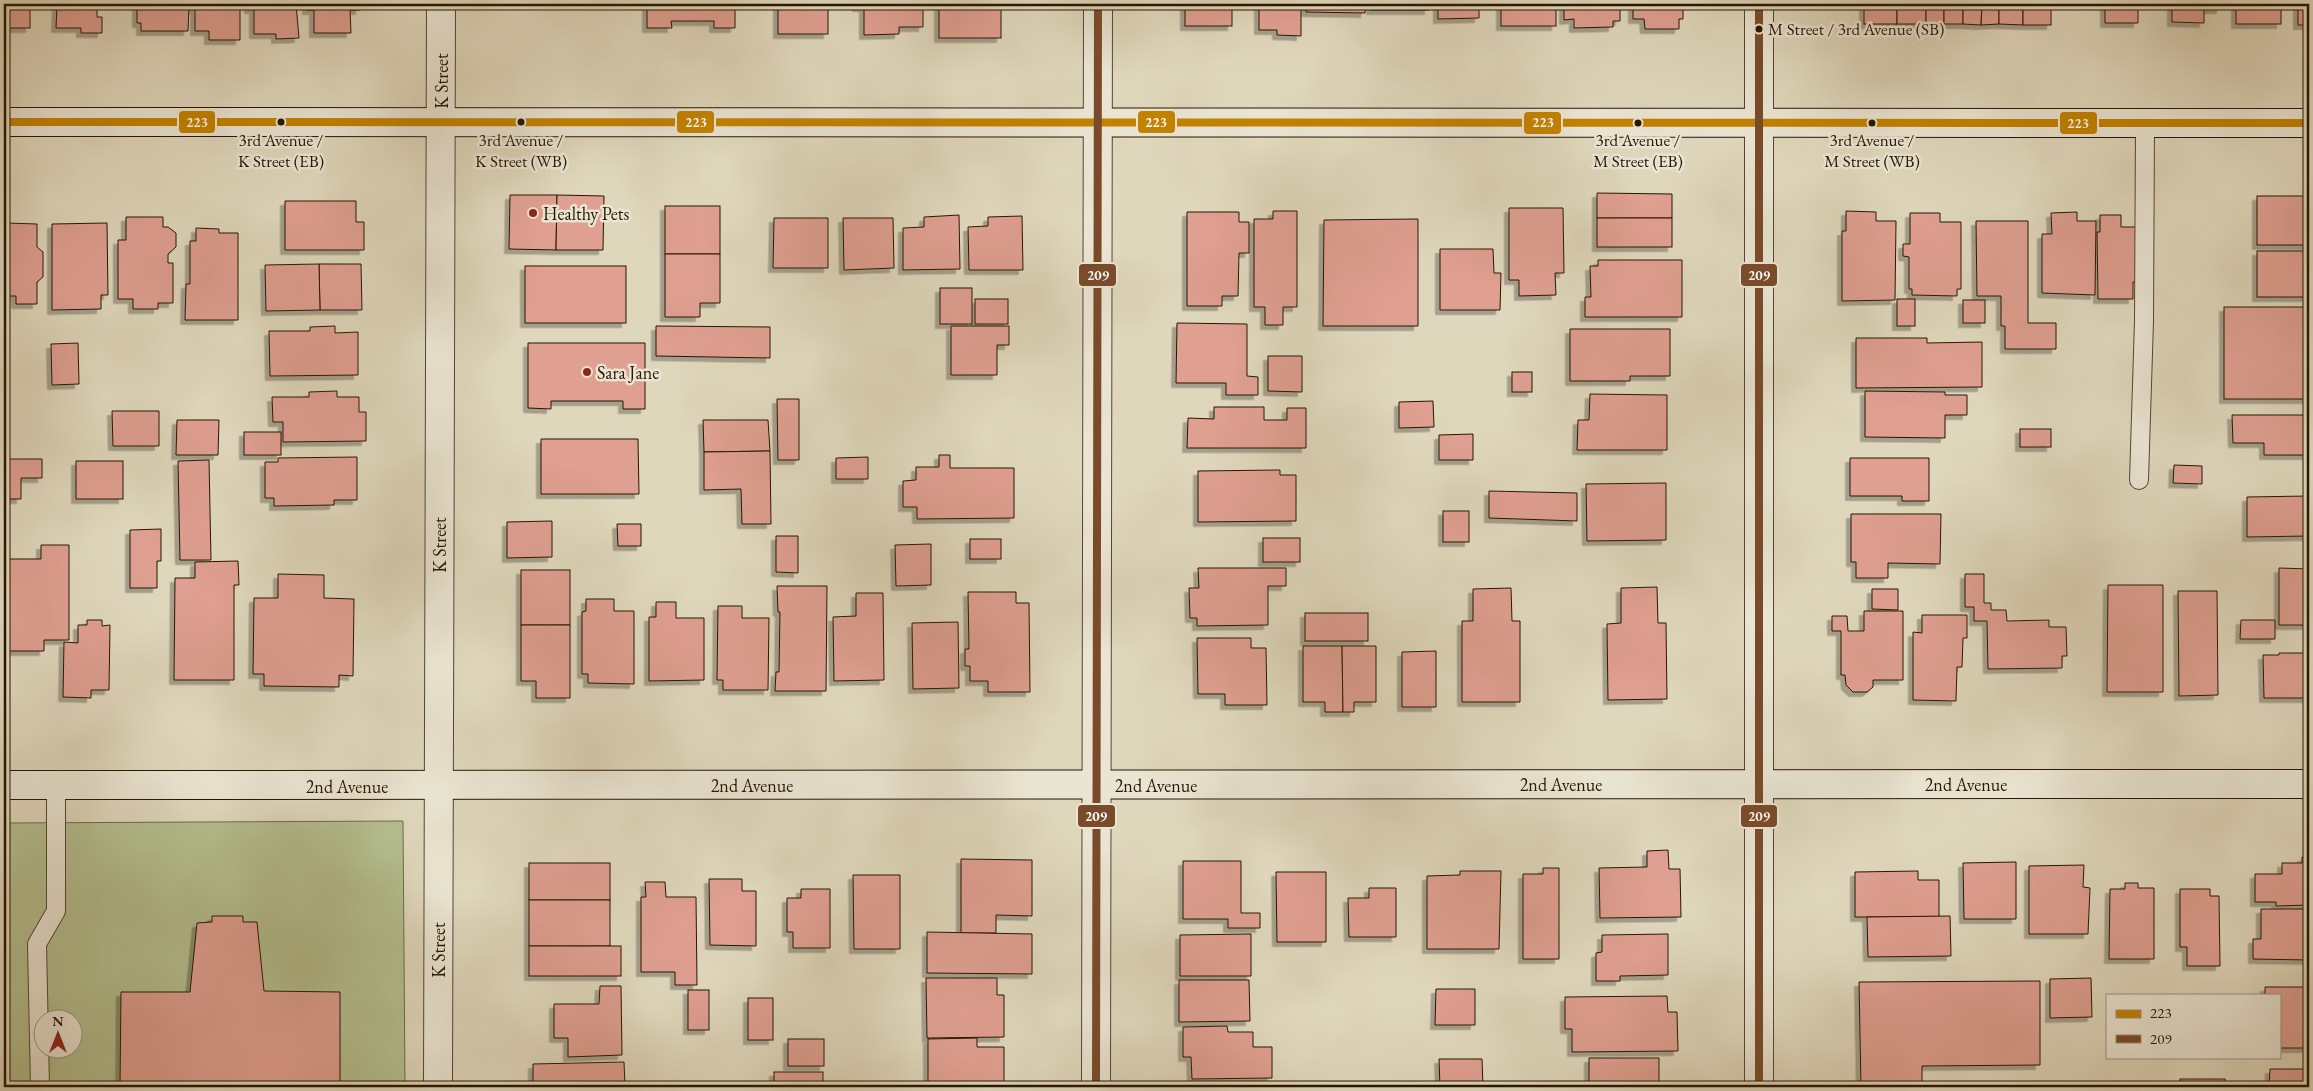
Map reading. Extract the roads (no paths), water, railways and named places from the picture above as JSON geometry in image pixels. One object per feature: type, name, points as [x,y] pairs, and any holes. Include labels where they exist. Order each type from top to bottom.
[{"type":"street","name":"K Street","points":[[438,1087],[441,4]]},
{"type":"street","points":[[1096,1087],[1098,4]]},
{"type":"street","points":[[1759,4],[1759,1087]]},
{"type":"street","points":[[4,122],[2309,123]]},
{"type":"street","name":"2nd Avenue","points":[[4,785],[2309,784]]},
{"type":"lane","points":[[2140,480],[2144,321],[2145,123]]},
{"type":"lane","points":[[40,1087],[37,944],[56,911],[56,785]]},
{"type":"place","name":"M Street / 3rd Avenue (SB)","points":[[1759,29]]},
{"type":"place","name":"3rd Avenue / K Street (EB)","points":[[281,122]]},
{"type":"place","name":"3rd Avenue / K Street (WB)","points":[[521,122]]},
{"type":"place","name":"3rd Avenue / M Street (EB)","points":[[1638,123]]},
{"type":"place","name":"3rd Avenue / M Street (WB)","points":[[1872,123]]},
{"type":"place","name":"Healthy Pets","points":[[533,213]]},
{"type":"place","name":"Sara Jane","points":[[587,372]]}]
